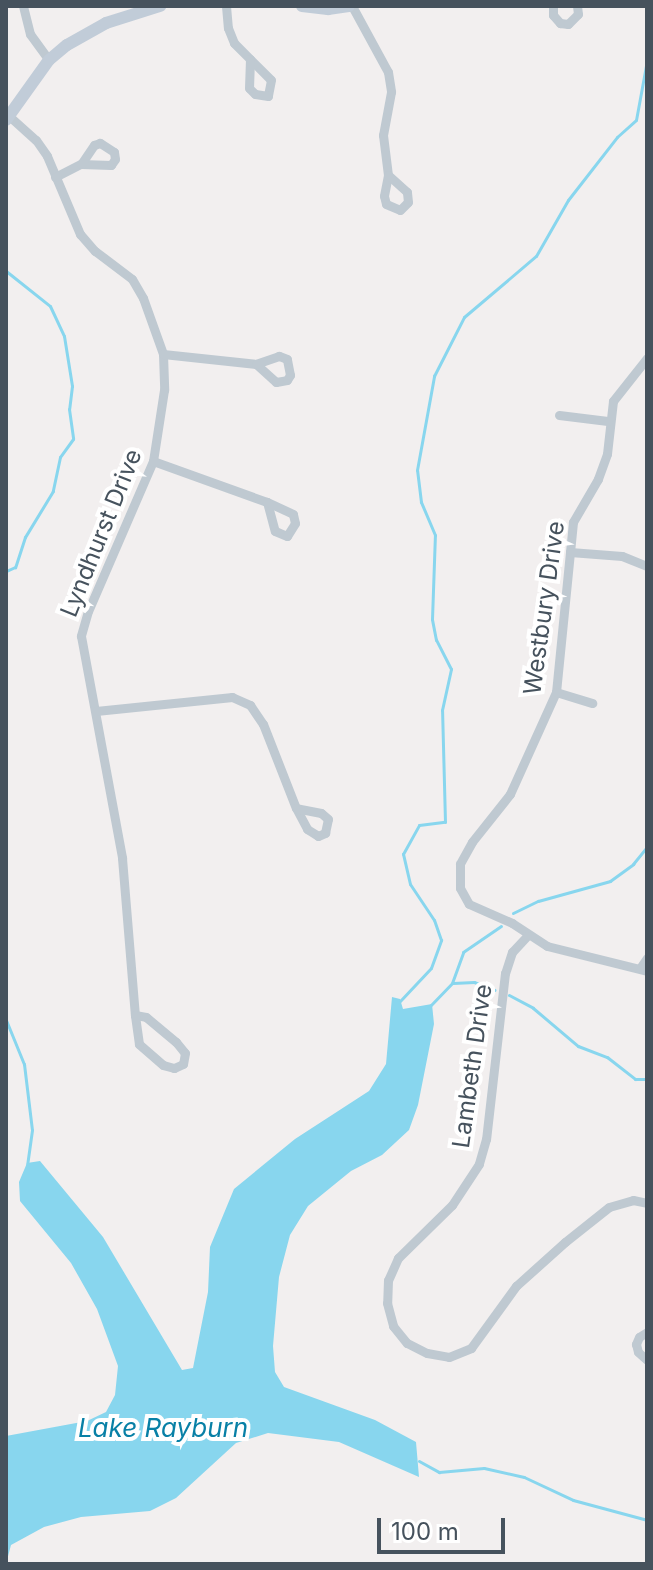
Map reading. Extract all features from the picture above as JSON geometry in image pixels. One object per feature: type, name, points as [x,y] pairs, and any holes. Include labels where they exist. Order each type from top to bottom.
[{"type":"street","points":[[23,6],[30,34],[49,60]]},
{"type":"street","points":[[7,118],[49,60],[88,32],[160,6]]},
{"type":"street","points":[[226,6],[228,28],[234,43],[250,59]]},
{"type":"street","points":[[302,6],[328,9],[350,6],[388,72],[391,92],[383,135],[388,175]]},
{"type":"street","points":[[553,6],[553,15],[560,23],[568,24],[578,14],[577,6]]},
{"type":"street","name":"Lyndhurst Drive","points":[[7,118],[36,140],[80,234],[95,251],[132,279],[143,298],[163,354],[164,390],[153,461],[88,611],[81,636],[122,858],[135,1015],[139,1044],[163,1065],[174,1068],[183,1064],[185,1053],[176,1042],[146,1017],[135,1015]]},
{"type":"street","points":[[55,177],[81,164]]},
{"type":"street","points":[[163,354],[256,364]]},
{"type":"street","name":"Westbury Drive","points":[[644,969],[547,946],[527,936],[512,923],[469,904],[460,888],[460,864],[472,842],[510,794],[556,692],[573,522],[598,479],[607,454],[608,421],[613,401],[647,358]]},
{"type":"street","points":[[559,415],[608,421]]},
{"type":"street","points":[[153,461],[267,502]]},
{"type":"street","points":[[570,552],[622,556],[647,566]]},
{"type":"street","points":[[556,692],[592,703]]},
{"type":"street","points":[[96,711],[232,697],[250,705],[263,724],[296,808]]},
{"type":"street","name":"Lambeth Drive","points":[[527,936],[512,952],[505,973],[486,1139],[479,1164],[452,1205],[398,1258],[388,1280],[387,1303],[393,1326],[407,1343],[427,1353],[449,1357],[471,1348],[516,1286],[565,1242],[609,1207],[633,1200],[647,1203]]},
{"type":"street","points":[[644,969],[647,958]]},
{"type":"street","points":[[647,1332],[639,1337],[636,1344],[638,1352],[647,1360]]},
{"type":"water","name":"Lake Rayburn","points":[[392,997],[400,999],[403,1009],[432,1004],[434,1024],[418,1105],[409,1130],[382,1155],[351,1171],[308,1206],[290,1235],[279,1277],[273,1346],[275,1372],[284,1387],[375,1420],[416,1442],[419,1477],[339,1442],[268,1433],[236,1443],[176,1498],[150,1511],[81,1517],[44,1527],[11,1545],[6,1564],[6,1436],[87,1421],[106,1412],[115,1395],[118,1366],[97,1309],[71,1263],[20,1201],[19,1182],[27,1163],[40,1161],[103,1237],[182,1370],[193,1368],[208,1292],[210,1247],[234,1189],[295,1139],[369,1091],[386,1064]]},
{"type":"waterway","points":[[400,1001],[431,968],[441,940],[434,920],[410,884],[403,854],[419,825],[445,822],[442,710],[451,669],[436,640],[432,619],[435,535],[421,502],[417,470],[434,376],[464,317],[536,256],[568,200],[617,137],[636,120],[647,60]]},
{"type":"waterway","points":[[6,271],[50,306],[64,336],[72,386],[69,409],[73,439],[60,457],[53,491],[25,537],[15,567],[6,571]]},
{"type":"waterway","points":[[513,913],[538,901],[610,881],[633,864],[647,847]]},
{"type":"waterway","points":[[429,1007],[452,983],[463,952],[501,926]]},
{"type":"waterway","points":[[453,983],[474,982],[495,990]]},
{"type":"waterway","points":[[509,995],[533,1008],[578,1046],[607,1057],[635,1079],[647,1079]]},
{"type":"waterway","points":[[6,1020],[24,1064],[32,1130],[27,1164]]},
{"type":"waterway","points":[[419,1461],[439,1472],[484,1468],[524,1477],[573,1500],[647,1520]]}]
